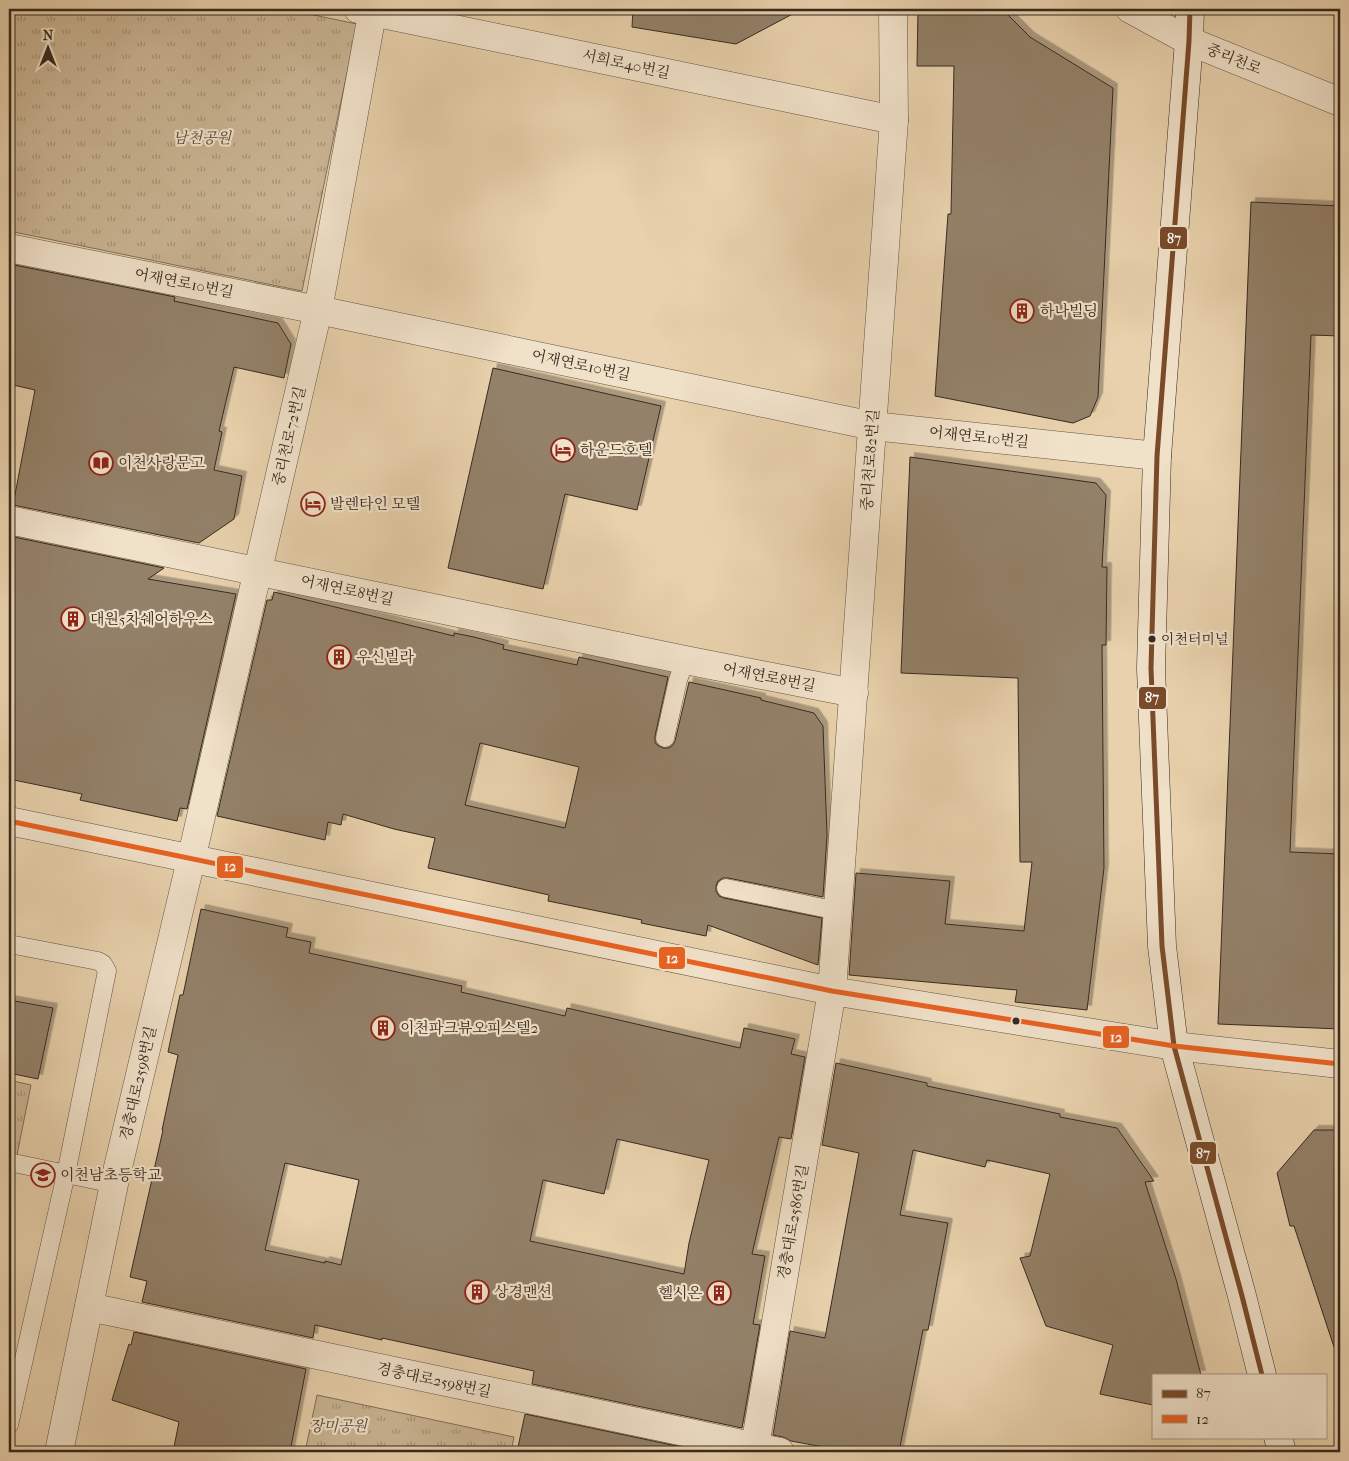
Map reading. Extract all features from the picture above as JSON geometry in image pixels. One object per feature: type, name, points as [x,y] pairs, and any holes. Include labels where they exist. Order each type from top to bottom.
[{"type":"street","name":"중리천로82번길","points":[[832,991],[894,120],[893,9]]},
{"type":"street","name":"중리천로","points":[[1130,9],[1189,41],[1340,102]]},
{"type":"street","points":[[1190,9],[1157,456],[1151,668],[1162,946],[1174,1046],[1262,1374]]},
{"type":"street","name":"서희로40번길","points":[[368,10],[894,120]]},
{"type":"street","name":"중리천로72번길","points":[[191,860],[318,310],[368,10]]},
{"type":"street","name":"어재연로10번길","points":[[9,248],[318,310],[873,426],[1157,456]]},
{"type":"street","name":"어재연로8번길","points":[[9,520],[685,660],[854,693]]},
{"type":"street","points":[[9,821],[832,991],[1174,1046],[1340,1064]]},
{"type":"street","name":"경충대로2598번길","points":[[59,1452],[114,1184],[191,860]]},
{"type":"street","name":"경충대로2586번길","points":[[763,1450],[832,991]]},
{"type":"street","name":"경충대로2598번길","points":[[89,1307],[763,1450]]},
{"type":"street","points":[[1278,1438],[1282,1452]]},
{"type":"lane","points":[[665,738],[678,680],[685,660]]},
{"type":"lane","points":[[726,888],[838,912]]},
{"type":"lane","points":[[9,944],[98,961],[103,964],[107,971],[66,1174],[9,1425]]},
{"type":"lane","points":[[9,1162],[114,1184]]},
{"type":"green space","name":"남천공원","points":[[9,9],[285,9],[357,24],[302,291],[9,231]]},
{"type":"green space","points":[[9,1080],[31,1085],[17,1155],[9,1154]]},
{"type":"green space","name":"장미공원","points":[[317,1395],[514,1437],[511,1452],[305,1452]]},
{"type":"building","points":[[633,9],[802,9],[736,44],[632,27]]},
{"type":"building","points":[[918,9],[1002,9],[1030,37],[1113,88],[1098,397],[1090,416],[1073,423],[935,396],[948,214],[951,214],[954,66],[917,66]]},
{"type":"building","name":"이천터미널","points":[[1251,202],[1340,206],[1340,336],[1311,335],[1290,852],[1340,854],[1340,1029],[1218,1024]]},
{"type":"building","points":[[9,264],[175,297],[174,301],[278,323],[291,344],[284,378],[234,367],[219,431],[222,432],[214,470],[242,476],[234,519],[199,543],[13,505],[35,390],[9,384]]},
{"type":"building","name":"하운드호텔","points":[[493,368],[661,406],[637,510],[565,494],[543,589],[448,568]]},
{"type":"building","points":[[910,457],[1096,483],[1106,495],[1102,567],[1107,567],[1106,645],[1102,645],[1104,868],[1087,1010],[1015,1002],[1017,990],[849,975],[856,873],[950,881],[945,924],[1024,931],[1032,862],[1020,862],[1018,678],[901,673]]},
{"type":"building","points":[[9,536],[164,568],[148,579],[236,594],[187,809],[180,808],[177,821],[80,800],[82,794],[9,779]]},
{"type":"building","points":[[274,592],[454,636],[454,633],[474,637],[504,645],[503,649],[577,665],[579,657],[668,677],[655,736],[657,745],[663,748],[669,748],[675,741],[689,682],[761,698],[761,700],[814,713],[823,726],[827,835],[823,897],[728,878],[718,881],[716,891],[719,896],[724,898],[822,918],[818,965],[708,925],[706,936],[641,923],[642,920],[548,901],[549,895],[428,868],[435,838],[394,829],[343,814],[341,825],[328,822],[325,840],[217,816],[267,600],[272,600]],"holes":[[[480,743],[579,767],[565,828],[465,805]]]},
{"type":"building","points":[[201,909],[288,928],[286,937],[311,942],[309,953],[462,986],[461,992],[565,1016],[567,1008],[740,1048],[744,1028],[795,1039],[791,1054],[805,1057],[791,1139],[779,1137],[752,1254],[765,1256],[753,1324],[760,1325],[742,1428],[532,1384],[534,1371],[382,1338],[382,1340],[315,1325],[313,1338],[142,1302],[147,1281],[130,1277],[178,1055],[168,1052],[180,995],[183,995]],"holes":[[[617,1139],[709,1160],[689,1243],[684,1274],[530,1241],[543,1180],[604,1194]],[[285,1163],[359,1180],[341,1265],[265,1250]]]},
{"type":"building","points":[[9,1000],[53,1008],[38,1079],[9,1073]]},
{"type":"building","points":[[836,1063],[927,1083],[927,1086],[1060,1114],[1060,1117],[1117,1128],[1154,1181],[1145,1182],[1176,1279],[1201,1374],[1152,1374],[1152,1405],[1100,1394],[1113,1345],[1046,1326],[1020,1258],[1030,1256],[1050,1174],[987,1160],[985,1167],[913,1150],[900,1215],[948,1223],[928,1330],[923,1330],[899,1452],[851,1452],[791,1441],[773,1435],[790,1331],[825,1338],[859,1153],[822,1145]]},
{"type":"building","points":[[1314,1130],[1340,1130],[1340,1346],[1334,1347],[1294,1226],[1290,1226],[1277,1173]]},
{"type":"building","points":[[134,1332],[306,1369],[290,1452],[173,1452],[179,1422],[112,1400]]},
{"type":"building","points":[[525,1414],[705,1452],[517,1452]]},
{"type":"transit line","name":"87","points":[[1190,9],[1157,456],[1151,668],[1162,946],[1174,1046],[1262,1374]]},
{"type":"transit line","name":"12","points":[[9,821],[832,991],[1174,1046],[1340,1064]]},
{"type":"place","name":"하나빌딩","points":[[1022,311]]},
{"type":"place","name":"하운드호텔","points":[[563,450]]},
{"type":"place","name":"이천사랑문고","points":[[101,463]]},
{"type":"place","name":"발렌타인 모텔","points":[[313,504]]},
{"type":"place","name":"대원5차쉐어하우스","points":[[73,619]]},
{"type":"place","name":"이천터미널","points":[[1152,639]]},
{"type":"place","name":"우신빌라","points":[[339,657]]},
{"type":"place","name":"이천파크뷰오피스텔2","points":[[383,1028]]},
{"type":"place","name":"이천남초등학교","points":[[43,1175]]},
{"type":"place","name":"상경맨션","points":[[477,1292]]},
{"type":"place","name":"헬시온","points":[[719,1293]]}]
